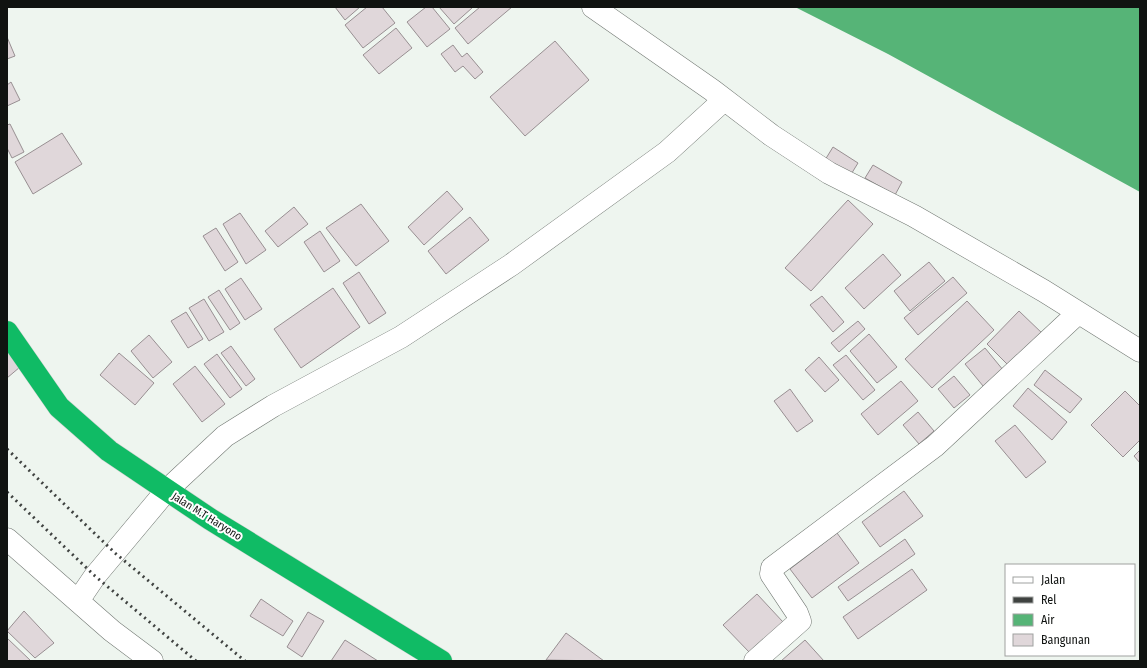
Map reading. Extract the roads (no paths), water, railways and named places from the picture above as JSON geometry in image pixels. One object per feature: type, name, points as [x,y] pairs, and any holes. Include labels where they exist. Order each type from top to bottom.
[{"type":"highway","name":"Jalan M.T Haryono","points":[[7,332],[58,407],[109,451],[166,491],[395,634],[441,661]]},
{"type":"street","points":[[593,7],[771,135],[829,173],[914,216],[1140,351]]},
{"type":"street","points":[[78,601],[95,576],[166,491],[225,436],[273,406],[401,337],[511,266],[667,152],[724,100]]},
{"type":"street","points":[[755,661],[800,621],[797,613],[771,574],[772,568],[935,446],[1078,313]]},
{"type":"street","points":[[7,539],[112,631],[152,661]]},
{"type":"water","points":[[795,7],[1140,7],[1140,192],[888,54]]},
{"type":"railway","points":[[7,449],[115,553],[245,661]]},
{"type":"railway","points":[[7,492],[95,576],[196,661]]}]
